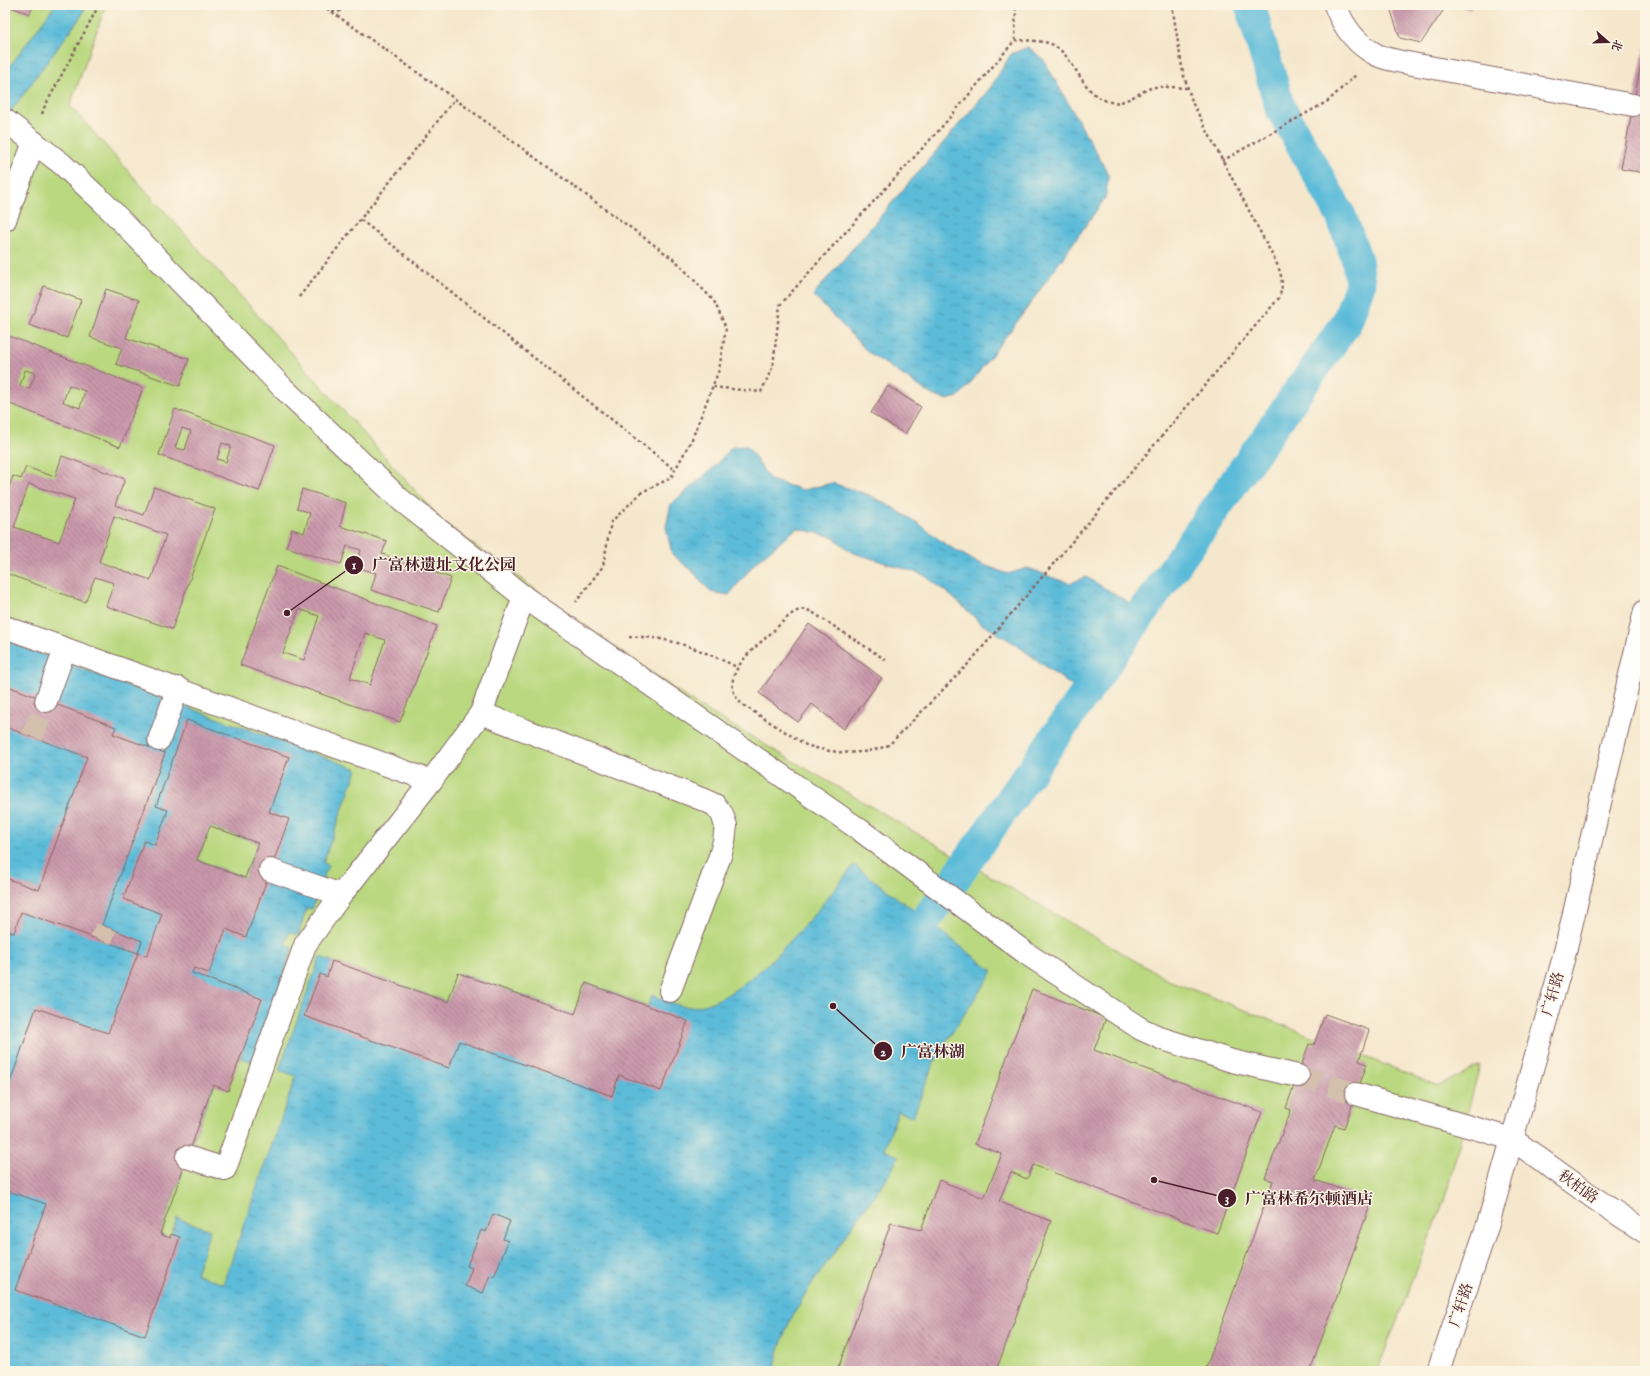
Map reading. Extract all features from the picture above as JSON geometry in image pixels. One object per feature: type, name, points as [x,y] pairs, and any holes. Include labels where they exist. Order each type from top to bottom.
[{"type":"street","points":[[1335,5],[1340,18],[1351,34],[1378,56],[1402,62],[1633,105]]},
{"type":"street","points":[[10,123],[62,164],[103,202],[284,389],[401,500],[524,597],[860,830],[1028,954],[1141,1029],[1163,1039],[1232,1061],[1298,1076]]},
{"type":"street","points":[[5,220],[34,142]]},
{"type":"street","points":[[188,1157],[225,1170],[305,945],[341,896],[432,781],[482,713],[524,597]]},
{"type":"street","name":"广轩路","points":[[1438,1371],[1488,1224],[1563,960],[1645,612]]},
{"type":"street","points":[[5,627],[178,688],[432,781]]},
{"type":"street","points":[[46,701],[65,649]]},
{"type":"street","points":[[159,740],[178,688]]},
{"type":"street","points":[[482,713],[704,800],[715,805],[722,814],[726,826],[720,856],[670,991]]},
{"type":"street","points":[[270,870],[341,896]]},
{"type":"street","name":"秋柏路","points":[[1356,1094],[1512,1139],[1594,1198],[1645,1232]]},
{"type":"path","points":[[34,142],[44,108],[99,5]]},
{"type":"path","points":[[322,5],[455,99],[676,261],[714,301],[726,328],[719,370],[713,387],[692,439],[671,478],[642,492],[611,522],[603,566],[560,623]]},
{"type":"path","points":[[332,12],[340,12],[349,5]]},
{"type":"path","points":[[713,387],[761,392],[773,366],[780,305],[940,129],[1015,40],[1016,5]]},
{"type":"path","points":[[886,660],[815,614],[805,610],[800,610],[789,616],[746,655],[737,667],[734,677],[734,693],[736,698],[743,705],[806,745],[829,751],[850,753],[877,750],[889,745],[970,662],[1076,535],[1279,298],[1283,286],[1280,270],[1222,161],[1193,104],[1187,88],[1181,66],[1172,5]]},
{"type":"path","points":[[1015,40],[1043,42],[1059,48],[1092,94],[1112,102],[1132,99],[1152,88],[1187,88]]},
{"type":"path","points":[[1222,161],[1328,101],[1378,56]]},
{"type":"path","points":[[299,297],[455,99]]},
{"type":"path","points":[[361,220],[675,470]]},
{"type":"path","points":[[596,647],[628,637],[652,638],[670,641],[703,652],[737,667]]},
{"type":"green space","points":[[5,5],[106,5],[70,106],[445,524],[692,702],[1168,980],[1439,1086],[1480,1065],[1445,1198],[1377,1371],[5,1371]]},
{"type":"water","points":[[55,5],[86,5],[82,15],[5,119],[5,73]]},
{"type":"water","points":[[1028,47],[1043,59],[1109,175],[1105,198],[1025,311],[969,385],[958,397],[946,400],[932,395],[868,352],[813,295],[991,87],[1011,54]]},
{"type":"water","points":[[747,446],[770,480],[803,490],[832,483],[869,495],[892,507],[919,524],[945,544],[976,562],[1008,574],[1028,568],[1071,583],[1086,577],[1143,611],[1084,695],[1014,643],[982,624],[950,595],[924,575],[851,552],[833,537],[797,528],[755,563],[729,595],[711,592],[694,573],[672,554],[666,527],[671,504],[712,469],[732,447]]},
{"type":"water","points":[[5,641],[357,769],[323,863],[328,865],[312,909],[307,908],[298,935],[289,932],[285,944],[293,947],[253,1062],[225,1052],[160,1234],[170,1238],[177,1218],[210,1230],[196,1274],[223,1284],[296,1076],[279,1070],[320,957],[448,1002],[459,973],[575,1014],[586,983],[648,1006],[652,995],[685,1007],[690,1007],[712,1002],[735,990],[758,972],[781,951],[802,928],[854,865],[993,971],[944,1045],[932,1067],[913,1117],[898,1111],[884,1150],[898,1156],[892,1170],[816,1278],[798,1307],[783,1338],[775,1371],[5,1371]],"holes":[[[210,826],[258,843],[245,878],[197,860]]]},
{"type":"building","points":[[5,5],[33,5],[30,14]]},
{"type":"building","points":[[1389,5],[1447,5],[1421,43],[1400,38]]},
{"type":"building","points":[[1458,5],[1472,5],[1470,10]]},
{"type":"building","points":[[1645,48],[1645,173],[1621,169]]},
{"type":"building","points":[[44,286],[81,300],[67,338],[29,325]]},
{"type":"building","points":[[106,289],[139,300],[126,338],[189,359],[180,386],[116,364],[122,348],[90,337]]},
{"type":"building","points":[[9,336],[143,388],[120,447],[5,402],[5,347]],"holes":[[[25,370],[36,373],[29,389],[20,386]],[[69,385],[85,391],[80,408],[63,402]]]},
{"type":"building","points":[[888,386],[921,407],[905,434],[871,413]]},
{"type":"building","points":[[175,409],[275,445],[259,491],[159,455]],"holes":[[[182,428],[191,431],[185,450],[175,448]],[[222,443],[231,446],[226,462],[217,459]]]},
{"type":"building","points":[[62,456],[125,479],[115,505],[144,515],[154,487],[215,509],[172,629],[106,606],[114,583],[95,577],[85,602],[5,573],[5,499],[13,476],[21,479],[26,467],[55,477]],"holes":[[[29,484],[75,499],[59,542],[14,527]],[[114,516],[166,535],[151,580],[99,562]]]},
{"type":"building","points":[[302,489],[346,503],[340,526],[387,541],[382,554],[451,578],[439,612],[371,590],[376,573],[356,567],[361,550],[347,546],[341,564],[286,547],[292,529],[304,533],[310,513],[297,508]]},
{"type":"building","points":[[277,566],[437,626],[400,722],[240,665]],"holes":[[[299,609],[319,616],[304,660],[283,653]],[[365,633],[385,640],[370,685],[350,678]]]},
{"type":"building","points":[[809,624],[882,678],[844,729],[812,704],[798,722],[759,693]]},
{"type":"building","points":[[5,685],[116,727],[113,734],[165,753],[102,925],[142,941],[138,953],[21,912],[14,933],[5,930],[5,878],[39,890],[87,757],[5,727]]},
{"type":"building","points":[[187,720],[289,757],[269,812],[289,819],[246,937],[226,929],[209,973],[194,968],[192,973],[262,999],[228,1091],[213,1085],[160,1234],[170,1238],[171,1234],[180,1237],[145,1336],[15,1290],[46,1204],[5,1190],[5,1097],[36,1008],[108,1033],[138,953],[147,956],[162,914],[123,899],[144,841],[155,845],[168,810],[156,806]],"holes":[[[210,826],[258,843],[245,878],[197,860]]]},
{"type":"building","points":[[332,961],[448,1002],[458,973],[575,1014],[586,983],[688,1021],[661,1091],[619,1075],[612,1096],[459,1041],[449,1068],[304,1016],[320,974],[327,977]]},
{"type":"building","points":[[1032,989],[1106,1018],[1094,1050],[1262,1112],[1217,1233],[1033,1165],[1027,1179],[1011,1172],[999,1202],[1051,1221],[996,1371],[837,1371],[891,1223],[921,1230],[939,1180],[984,1198],[1002,1154],[975,1144]]},
{"type":"building","points":[[1325,1014],[1369,1030],[1359,1061],[1367,1064],[1344,1128],[1335,1125],[1315,1180],[1372,1200],[1310,1371],[1205,1371],[1273,1181],[1265,1178],[1291,1110],[1286,1108],[1309,1044],[1314,1045]]},
{"type":"building","points":[[493,1214],[510,1221],[503,1239],[508,1241],[494,1277],[490,1275],[483,1293],[465,1286],[472,1268],[467,1266],[481,1230],[486,1232]]},
{"type":"waterway","points":[[902,954],[1347,322],[1360,284],[1357,260],[1341,216],[1280,107],[1250,5]]},
{"type":"tunnel","points":[[32,737],[46,701]]},
{"type":"tunnel","points":[[101,940],[106,927]]},
{"type":"tunnel","points":[[1298,1076],[1356,1094]]},
{"type":"place","name":"广富林遗址文化公园","points":[[287,613]]},
{"type":"place","name":"广富林湖","points":[[833,1006]]},
{"type":"place","name":"广富林希尔顿酒店","points":[[1154,1180]]}]
